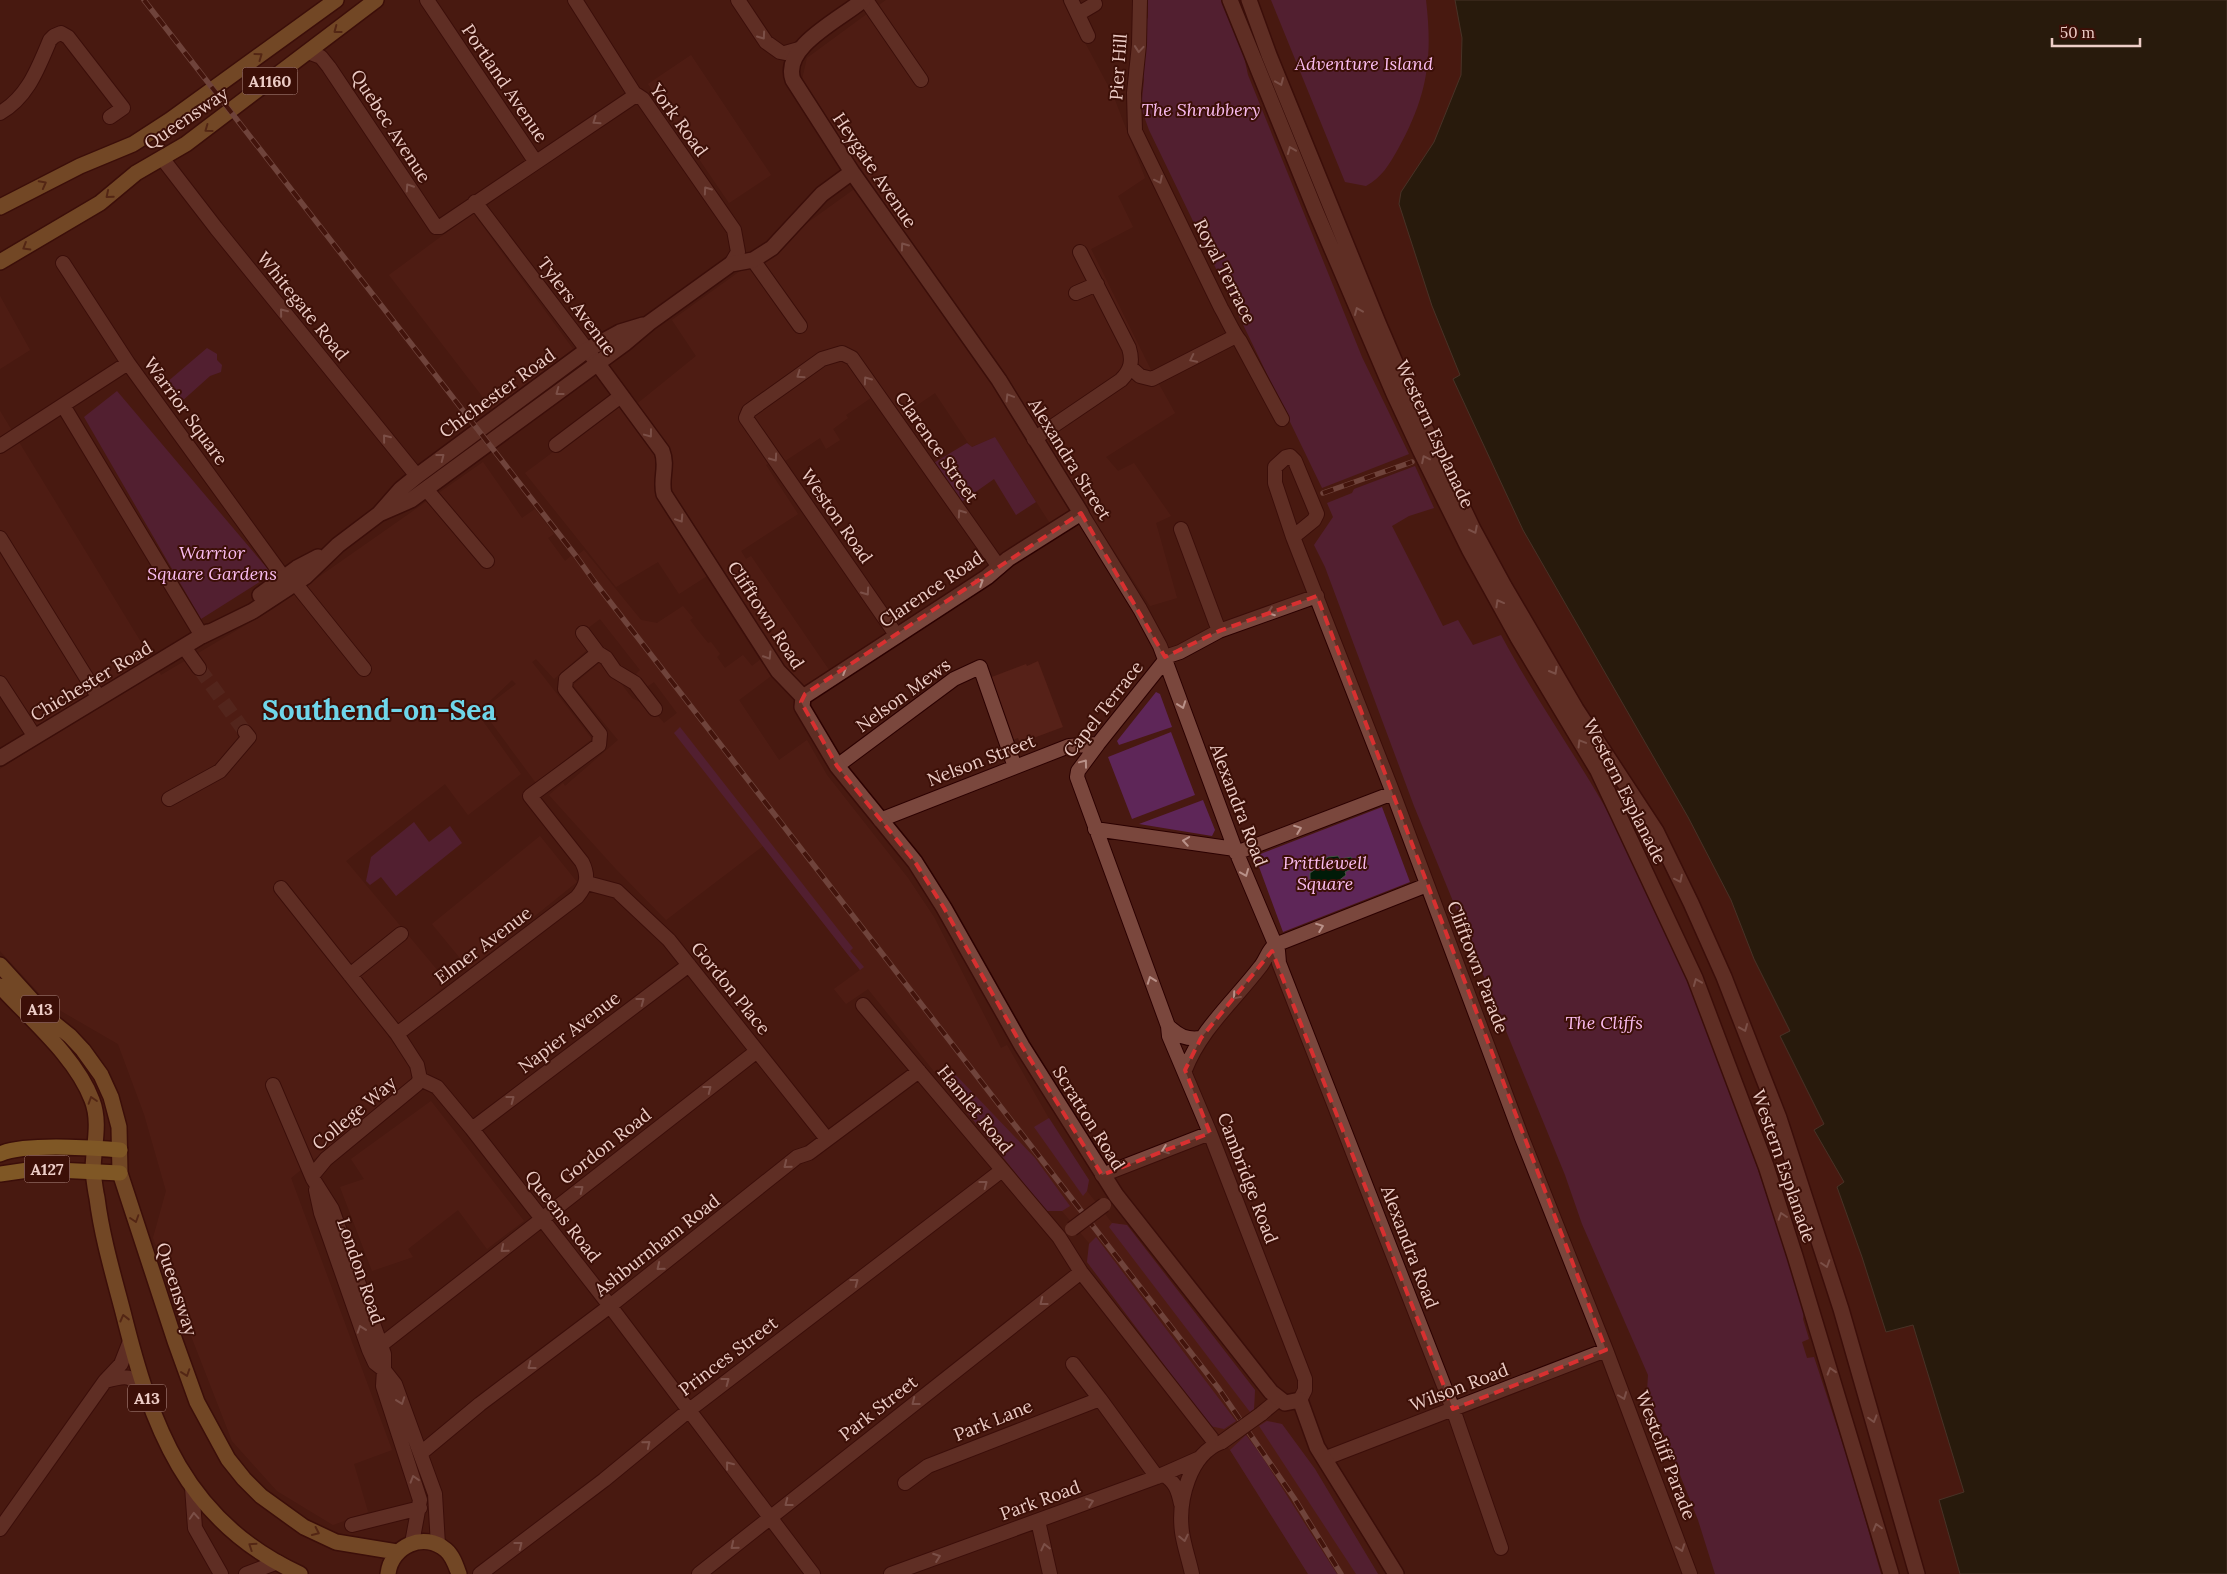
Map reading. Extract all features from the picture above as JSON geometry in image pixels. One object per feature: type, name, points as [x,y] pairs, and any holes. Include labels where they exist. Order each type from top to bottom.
[{"type":"highway","name":"A127","points":[[0,1154],[21,1149],[94,1148],[120,1150]]},
{"type":"highway","name":"A127","points":[[0,1174],[35,1169],[120,1173]]},
{"type":"main road","name":"Queensway","points":[[0,207],[80,166],[133,144],[170,120],[336,0]]},
{"type":"main road","name":"Queensway","points":[[0,262],[100,203],[136,173],[214,125],[376,0]]},
{"type":"main road","name":"Queensway","points":[[0,966],[50,1020],[70,1036],[83,1050],[96,1068],[111,1097],[120,1133],[120,1173],[188,1380],[214,1436],[228,1459],[261,1496],[304,1527],[336,1542],[397,1552]]},
{"type":"main road","name":"A13","points":[[0,986],[68,1059],[85,1084],[93,1102],[96,1120],[94,1171],[108,1255],[146,1393],[158,1428],[174,1460],[192,1487],[228,1528],[249,1544],[300,1574]]},
{"type":"main road","points":[[388,1574],[392,1560],[397,1552],[412,1543],[430,1542],[438,1545],[451,1555],[459,1574]]},
{"type":"street","name":"Portland Avenue","points":[[427,0],[535,161]]},
{"type":"street","name":"York Road","points":[[575,0],[634,93],[644,99],[734,230],[738,247],[737,256],[731,264]]},
{"type":"street","points":[[738,0],[766,42],[771,47],[785,53],[799,49],[810,38],[864,0],[921,80]]},
{"type":"street","points":[[1071,0],[1088,36]]},
{"type":"street","name":"Pier Hill","points":[[1138,136],[1134,120],[1134,93],[1139,45],[1140,0]]},
{"type":"street","name":"Western Esplanade","points":[[1230,0],[1327,239],[1417,444],[1470,551],[1513,629],[1598,771],[1695,978],[1759,1148],[1792,1246],[1891,1574]]},
{"type":"street","name":"Western Esplanade","points":[[1249,0],[1378,325],[1473,529],[1576,709],[1656,831],[1724,977],[1779,1118],[1859,1367],[1917,1574]]},
{"type":"street","points":[[1078,14],[1095,4]]},
{"type":"street","points":[[0,112],[26,90],[33,79],[50,40],[61,33],[68,37],[124,108],[110,118]]},
{"type":"street","name":"Heygate Avenue","points":[[799,49],[792,60],[791,74],[799,93],[932,286]]},
{"type":"street","name":"Quebec Avenue","points":[[308,52],[321,57],[326,62],[436,227],[440,227],[476,202]]},
{"type":"street","points":[[476,202],[633,97],[634,93]]},
{"type":"street","name":"Royal Terrace","points":[[1138,136],[1221,308],[1282,419]]},
{"type":"street","name":"Whitegate Road","points":[[162,158],[416,476]]},
{"type":"street","name":"Chichester Road","points":[[379,514],[411,500],[598,364],[649,323],[731,264],[739,261],[753,260],[777,243],[822,194],[852,172]]},
{"type":"street","name":"Tylers Avenue","points":[[476,202],[662,451],[666,464],[663,475]]},
{"type":"street","points":[[1034,439],[1121,380],[1130,367],[1132,358],[1129,348],[1080,252]]},
{"type":"street","points":[[753,260],[800,326]]},
{"type":"street","name":"Warrior Square","points":[[63,263],[128,363],[290,580],[364,669]]},
{"type":"street","points":[[1076,293],[1097,284]]},
{"type":"street","name":"Alexandra Street","points":[[932,286],[999,380],[1140,609],[1165,658]]},
{"type":"street","name":"Chichester Road","points":[[0,758],[202,636],[253,612],[290,580],[379,514],[401,489],[416,476],[587,350],[620,332],[649,323]]},
{"type":"street","points":[[1130,367],[1140,376],[1152,379],[1236,336]]},
{"type":"street","name":"Clarence Street","points":[[746,418],[750,411],[822,359],[842,353],[852,358],[999,567]]},
{"type":"street","points":[[0,446],[64,407],[128,363]]},
{"type":"street","points":[[556,445],[621,396]]},
{"type":"street","points":[[64,407],[202,636]]},
{"type":"street","name":"Weston Road","points":[[746,418],[897,636]]},
{"type":"street","name":"Clifftown Parade","points":[[1293,537],[1314,520],[1317,514],[1295,460],[1290,456],[1286,457],[1275,467],[1275,483],[1293,537],[1371,741],[1393,793],[1515,1120],[1606,1350]]},
{"type":"street","name":"Clifftown Road","points":[[663,475],[664,494],[778,671],[803,697],[802,707],[837,766],[880,820]]},
{"type":"street","points":[[426,489],[487,561]]},
{"type":"street","name":"Clarence Road","points":[[803,697],[987,577],[1008,559],[1081,513]]},
{"type":"street","points":[[1181,529],[1219,631]]},
{"type":"street","points":[[0,538],[99,698]]},
{"type":"street","points":[[1165,658],[1219,631],[1317,596]]},
{"type":"street","points":[[583,633],[615,671],[635,684],[655,709]]},
{"type":"street","points":[[184,647],[199,668]]},
{"type":"street","points":[[587,883],[587,874],[582,862],[530,796],[598,745],[600,734],[566,690],[566,679],[598,653]]},
{"type":"street","name":"Capel Terrace","points":[[1078,785],[1078,771],[1165,658]]},
{"type":"street","name":"Alexandra Road","points":[[1165,658],[1235,851],[1280,956],[1272,961],[1453,1409],[1501,1548]]},
{"type":"street","name":"Nelson Mews","points":[[837,766],[954,679],[980,667],[1015,767]]},
{"type":"street","points":[[0,682],[35,737]]},
{"type":"street","points":[[169,799],[220,771],[249,737],[245,732]]},
{"type":"street","name":"Nelson Street","points":[[880,820],[1069,746],[1098,744]]},
{"type":"street","name":"Cambridge Road","points":[[1078,785],[1168,1026],[1169,1036],[1185,1070],[1210,1133],[1305,1379],[1305,1390],[1300,1400],[1317,1447],[1326,1458],[1396,1574]]},
{"type":"street","points":[[1095,829],[1235,851],[1393,793]]},
{"type":"street","name":"Scratton Road","points":[[880,820],[915,862],[944,908],[1022,1046],[1102,1175],[1279,1399]]},
{"type":"street","name":"Gordon Place","points":[[587,883],[617,891],[648,919],[689,965],[827,1139]]},
{"type":"street","name":"Elmer Avenue","points":[[397,1034],[577,897],[587,883]]},
{"type":"street","points":[[1274,945],[1427,885]]},
{"type":"street","points":[[281,888],[397,1034],[417,1065],[420,1079]]},
{"type":"street","points":[[350,976],[401,934]]},
{"type":"street","points":[[1185,1070],[1201,1038],[1272,961]]},
{"type":"street","name":"Napier Avenue","points":[[472,1129],[689,965]]},
{"type":"street","name":"Hamlet Road","points":[[863,1005],[919,1070],[1001,1171],[1059,1237],[1081,1272],[1219,1443]]},
{"type":"street","points":[[1168,1026],[1183,1038],[1201,1038]]},
{"type":"street","name":"Gordon Road","points":[[381,1345],[418,1318],[757,1051]]},
{"type":"street","name":"Ashburnham Road","points":[[421,1454],[480,1404],[610,1306],[797,1157],[809,1153],[919,1070]]},
{"type":"street","name":"Queens Road","points":[[420,1079],[437,1087],[472,1129],[610,1306],[813,1574]]},
{"type":"street","name":"College Way","points":[[312,1177],[326,1159],[417,1084],[420,1079]]},
{"type":"street","name":"London Road","points":[[273,1085],[312,1177],[321,1213],[369,1350],[375,1363],[384,1370],[395,1384],[421,1454],[435,1494],[438,1545]]},
{"type":"street","points":[[1102,1175],[1210,1133]]},
{"type":"street","name":"Princes Street","points":[[480,1574],[604,1480],[688,1411],[1001,1171]]},
{"type":"street","name":"London Road","points":[[312,1177],[332,1209],[381,1345],[385,1360],[382,1386],[415,1480],[420,1500],[412,1543]]},
{"type":"street","points":[[1059,1237],[1116,1195]]},
{"type":"street","name":"Park Street","points":[[699,1574],[1081,1272]]},
{"type":"street","points":[[0,1529],[105,1381],[121,1364],[130,1340]]},
{"type":"street","name":"Wilson Road","points":[[1326,1458],[1606,1350]]},
{"type":"street","name":"Westcliff Parade","points":[[1606,1350],[1690,1574]]},
{"type":"street","points":[[1072,1364],[1160,1475],[1174,1483],[1178,1489],[1182,1509],[1182,1532],[1192,1574]]},
{"type":"street","points":[[105,1381],[122,1376],[131,1378],[146,1393]]},
{"type":"street","name":"Park Lane","points":[[905,1484],[928,1466],[1100,1399]]},
{"type":"street","points":[[1182,1509],[1188,1481],[1200,1458],[1279,1399],[1285,1403],[1300,1400]]},
{"type":"street","name":"Park Road","points":[[893,1574],[1160,1475],[1200,1458]]},
{"type":"street","points":[[192,1487],[195,1528],[221,1574]]},
{"type":"street","points":[[352,1525],[420,1508]]},
{"type":"street","points":[[1038,1521],[1050,1574]]},
{"type":"street","points":[[246,1574],[278,1562]]},
{"type":"highlighted area","points":[[1081,513],[1165,657],[1219,631],[1317,596],[1606,1350],[1453,1409],[1272,951],[1201,1038],[1185,1070],[1210,1133],[1102,1175],[1022,1046],[944,908],[915,862],[837,766],[801,702],[805,694]]},
{"type":"shaded area","points":[[886,0],[1062,0],[1113,95],[1145,178],[1118,196],[1133,227],[1091,249],[1151,370],[1175,413],[1106,457],[1118,471],[1134,463],[1171,516],[1156,523],[1177,598],[1150,606],[1085,506],[1051,525],[995,437],[971,447],[935,393],[901,416],[881,391],[846,415],[848,418],[833,429],[840,440],[826,449],[820,438],[785,461],[781,455],[766,465],[798,514],[741,551],[746,559],[751,556],[829,670],[798,689],[721,567],[679,594],[658,562],[616,587],[525,473],[631,394],[638,403],[696,356],[672,320],[867,180],[802,80],[807,58]]},
{"type":"shaded area","points":[[1455,0],[2227,0],[2227,1574],[1960,1574],[1939,1500],[1964,1492],[1913,1325],[1886,1332],[1837,1187],[1844,1182],[1814,1130],[1824,1124],[1780,1036],[1790,1031],[1754,959],[1731,900],[1688,817],[1523,530],[1453,379],[1460,375],[1432,306],[1399,204],[1401,192],[1434,142],[1461,75],[1462,38]]},
{"type":"shaded area","points":[[691,55],[771,175],[729,203],[648,84]]},
{"type":"shaded area","points":[[473,213],[573,349],[492,409],[389,275]]},
{"type":"shaded area","points":[[0,296],[30,350],[0,369]]},
{"type":"shaded area","points":[[0,411],[161,675],[273,609],[483,462],[522,518],[535,509],[554,534],[548,538],[565,561],[571,556],[574,558],[584,550],[641,620],[657,623],[683,606],[693,618],[690,620],[696,628],[708,643],[711,642],[720,654],[717,657],[725,668],[743,655],[752,666],[761,659],[771,676],[739,700],[779,760],[807,740],[827,775],[908,878],[934,917],[1001,1048],[1007,1045],[1052,1124],[1089,1180],[1087,1191],[1112,1223],[1127,1225],[1255,1390],[1254,1410],[1267,1421],[1282,1424],[1315,1469],[1378,1574],[1308,1574],[1230,1450],[1087,1262],[1089,1243],[1062,1211],[1046,1211],[868,989],[846,1004],[834,989],[860,970],[763,846],[666,920],[615,868],[549,795],[563,783],[565,786],[618,740],[573,685],[603,660],[632,698],[651,708],[664,723],[677,713],[654,682],[645,688],[636,674],[640,670],[600,619],[588,628],[597,641],[554,679],[536,659],[532,662],[592,739],[536,783],[482,710],[516,684],[512,680],[477,713],[521,774],[468,815],[445,784],[346,861],[448,983],[388,1036],[417,1075],[291,1178],[392,1450],[354,1464],[368,1512],[333,1525],[277,1491],[232,1441],[153,1238],[166,1191],[144,1114],[118,1044],[49,1004],[0,951],[0,769],[41,743],[0,679]]},
{"type":"shaded area","points":[[1038,661],[1063,727],[1020,743],[1018,738],[1013,740],[989,678]]},
{"type":"shaded area","points":[[540,836],[577,882],[469,969],[432,924]]},
{"type":"shaded area","points":[[1338,856],[1340,859],[1351,857],[1355,863],[1353,868],[1345,872],[1346,875],[1337,882],[1327,883],[1325,880],[1317,883],[1310,879],[1310,873],[1320,866],[1319,863],[1328,857]]},
{"type":"shaded area","points":[[431,1101],[524,1221],[487,1249],[458,1210],[408,1249],[413,1257],[372,1271],[340,1187],[364,1179],[351,1159]]},
{"type":"green space","name":"The Shrubbery","points":[[1148,0],[1221,0],[1243,52],[1248,75],[1362,357],[1409,454],[1322,488],[1149,130],[1141,108],[1144,80],[1140,62],[1144,25],[1148,17]]},
{"type":"green space","name":"Adventure Island","points":[[1271,0],[1426,0],[1429,41],[1428,59],[1416,112],[1398,149],[1385,170],[1366,186],[1345,182]]},
{"type":"green space","points":[[207,348],[217,354],[217,360],[222,365],[221,372],[210,376],[181,402],[166,383]]},
{"type":"green space","name":"Warrior Square Gardens","points":[[117,391],[272,574],[201,619],[84,417]]},
{"type":"green space","points":[[995,437],[1036,502],[1016,515],[994,479],[960,503],[932,464],[967,443],[972,447]]},
{"type":"green space","name":"The Cliffs","points":[[1415,466],[1434,508],[1409,516],[1392,526],[1443,626],[1458,620],[1473,645],[1501,635],[1614,822],[1655,906],[1679,962],[1725,1077],[1766,1194],[1804,1311],[1803,1319],[1809,1339],[1802,1342],[1807,1358],[1814,1357],[1847,1457],[1881,1574],[1715,1574],[1698,1520],[1647,1392],[1648,1375],[1582,1224],[1565,1175],[1414,806],[1325,567],[1314,545],[1333,517],[1327,503],[1352,493],[1354,489]]},
{"type":"green space","points":[[1156,692],[1160,694],[1172,727],[1119,745],[1117,741]]},
{"type":"green space","points":[[680,727],[853,948],[850,951],[864,967],[860,970],[674,733]]},
{"type":"green space","points":[[1171,732],[1195,795],[1132,819],[1108,757]]},
{"type":"green space","points":[[1203,800],[1215,830],[1212,836],[1139,824]]},
{"type":"green space","name":"Prittlewell Square","points":[[1382,807],[1410,882],[1283,932],[1255,856]]},
{"type":"green space","points":[[414,822],[429,842],[450,826],[462,843],[396,896],[381,877],[370,885],[366,881],[371,857]]},
{"type":"green space","points":[[953,1072],[1035,1158],[1070,1206],[1062,1211],[1046,1211],[941,1080]]},
{"type":"green space","points":[[1049,1118],[1089,1180],[1087,1191],[1083,1196],[1034,1127]]},
{"type":"green space","points":[[1112,1223],[1127,1225],[1255,1390],[1254,1409],[1250,1412],[1109,1227]]},
{"type":"green space","points":[[1096,1237],[1236,1421],[1224,1429],[1210,1426],[1087,1262],[1089,1244]]},
{"type":"green space","points":[[1267,1421],[1282,1424],[1315,1469],[1378,1574],[1356,1574],[1259,1426]]},
{"type":"green space","points":[[1246,1435],[1261,1455],[1337,1574],[1308,1574],[1230,1450]]},
{"type":"tunnel","points":[[199,668],[245,732]]},
{"type":"railway","points":[[144,0],[1219,1389],[1294,1498],[1341,1574]]},
{"type":"railway","points":[[1323,493],[1412,462]]},
{"type":"district","name":"Southend-on-Sea","points":[[379,710]]}]
